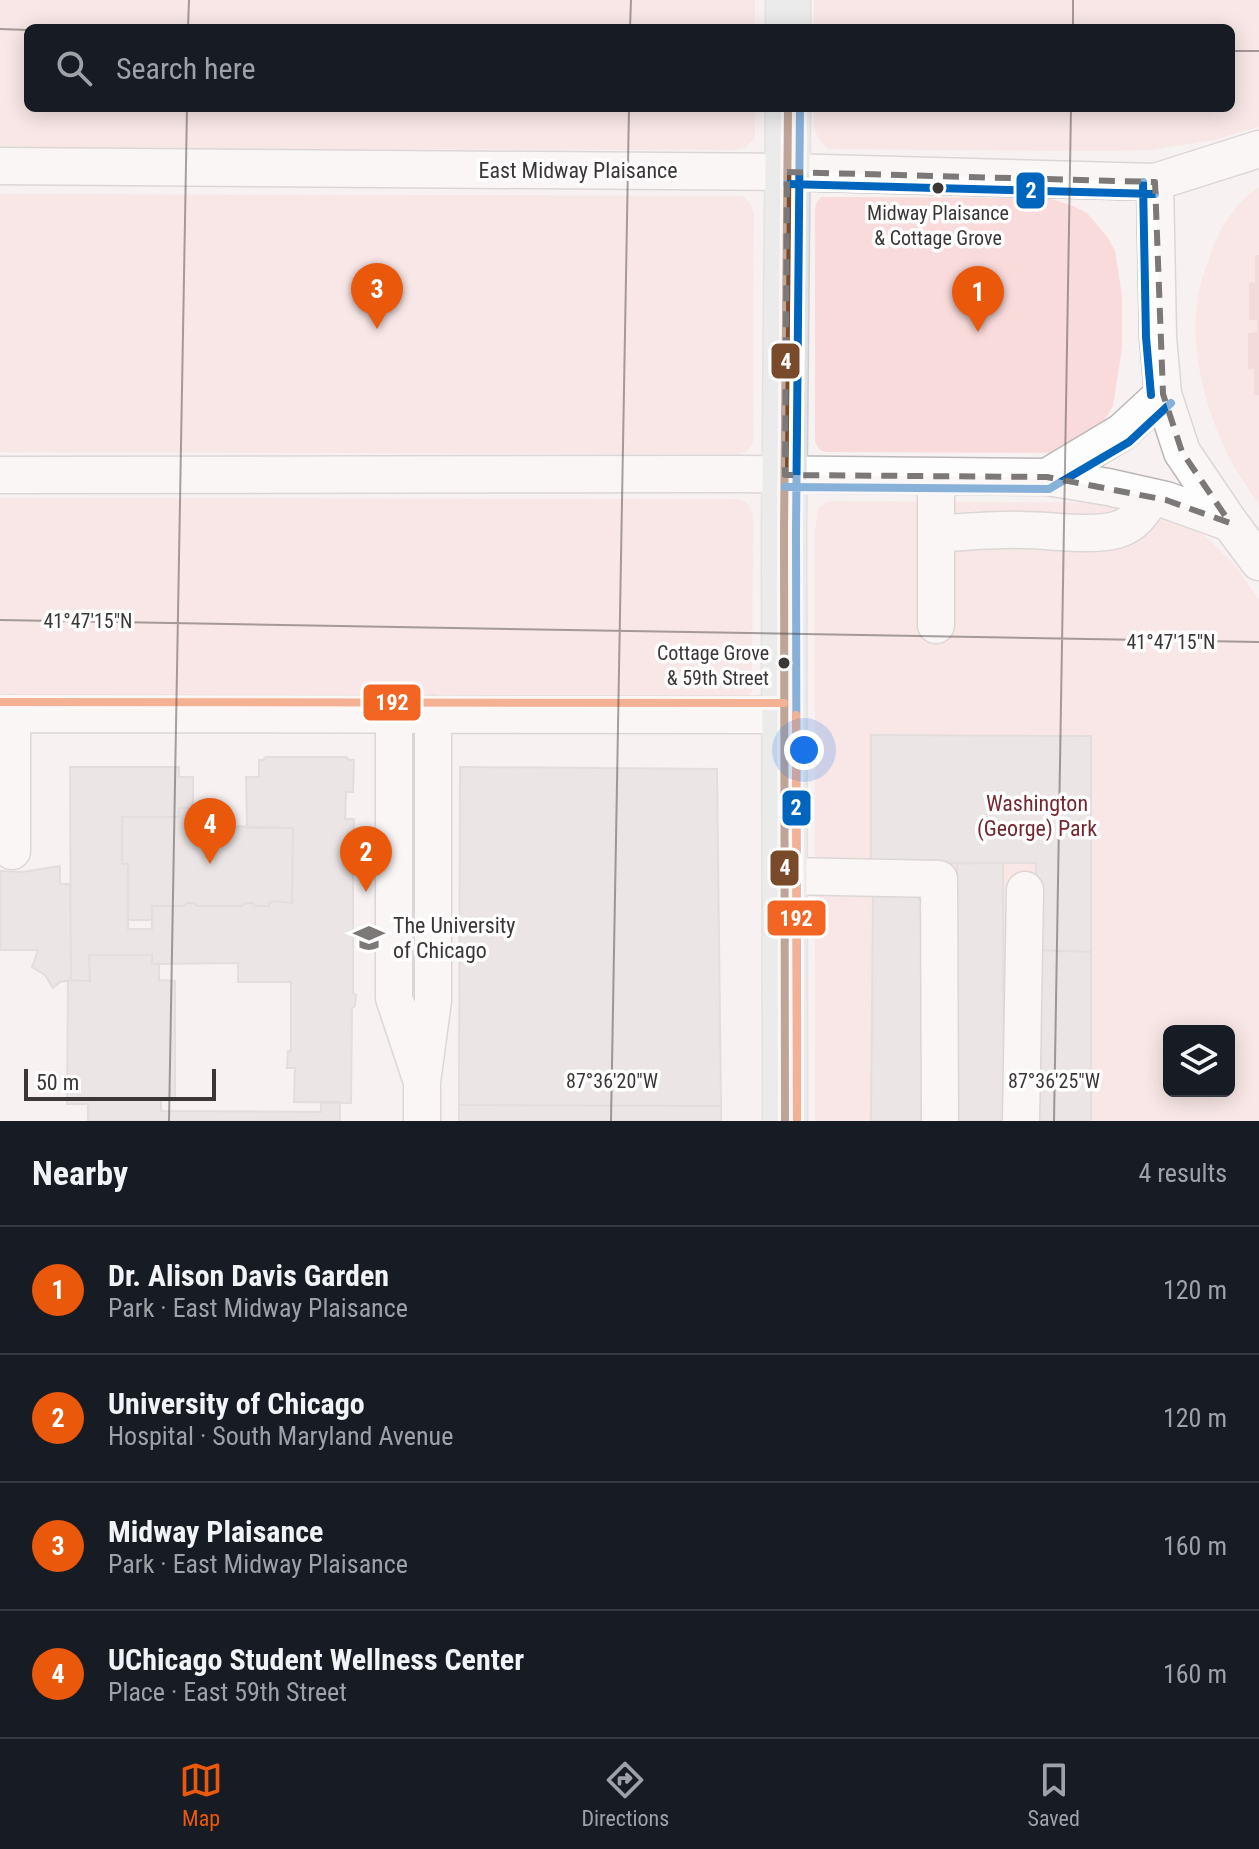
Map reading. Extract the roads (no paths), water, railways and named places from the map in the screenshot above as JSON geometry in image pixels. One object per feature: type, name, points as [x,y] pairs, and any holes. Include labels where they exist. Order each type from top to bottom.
[{"type":"main road","points":[[788,0],[788,24]]},
{"type":"main road","points":[[785,1121],[788,112]]},
{"type":"street","name":"East Midway Plaisance","points":[[0,166],[787,172],[1155,182],[1259,149]]},
{"type":"street","points":[[1155,182],[1158,337],[1163,394],[1182,452],[1259,562]]},
{"type":"street","points":[[1047,477],[1122,432],[1163,394]]},
{"type":"street","points":[[0,475],[1047,477],[1151,497],[1230,523]]},
{"type":"street","points":[[936,476],[936,625]]},
{"type":"street","points":[[936,534],[1021,529],[1114,531],[1138,518],[1151,497]]},
{"type":"street","points":[[12,851],[6,714],[784,715]]},
{"type":"street","points":[[394,714],[394,998],[422,1082]]},
{"type":"street","points":[[422,1121],[422,1082],[433,1000],[433,714]]},
{"type":"street","points":[[785,876],[939,879],[940,1121]]},
{"type":"street","points":[[1021,1121],[1025,890]]},
{"type":"place","name":"Midway Plaisance & Cottage Grove","points":[[938,188]]},
{"type":"place","name":"Midway Plaisance","points":[[377,329]]},
{"type":"place","name":"Dr. Alison Davis Garden","points":[[978,332]]},
{"type":"place","name":"Cottage Grove & 59th Street","points":[[784,663]]},
{"type":"place","name":"UChicago Student Wellness Center","points":[[210,864]]},
{"type":"place","name":"University of Chicago","points":[[366,892]]},
{"type":"place","name":"The University of Chicago","points":[[369,938]]},
{"type":"park label","name":"Washington (George) Park","points":[[1037,816]]}]
